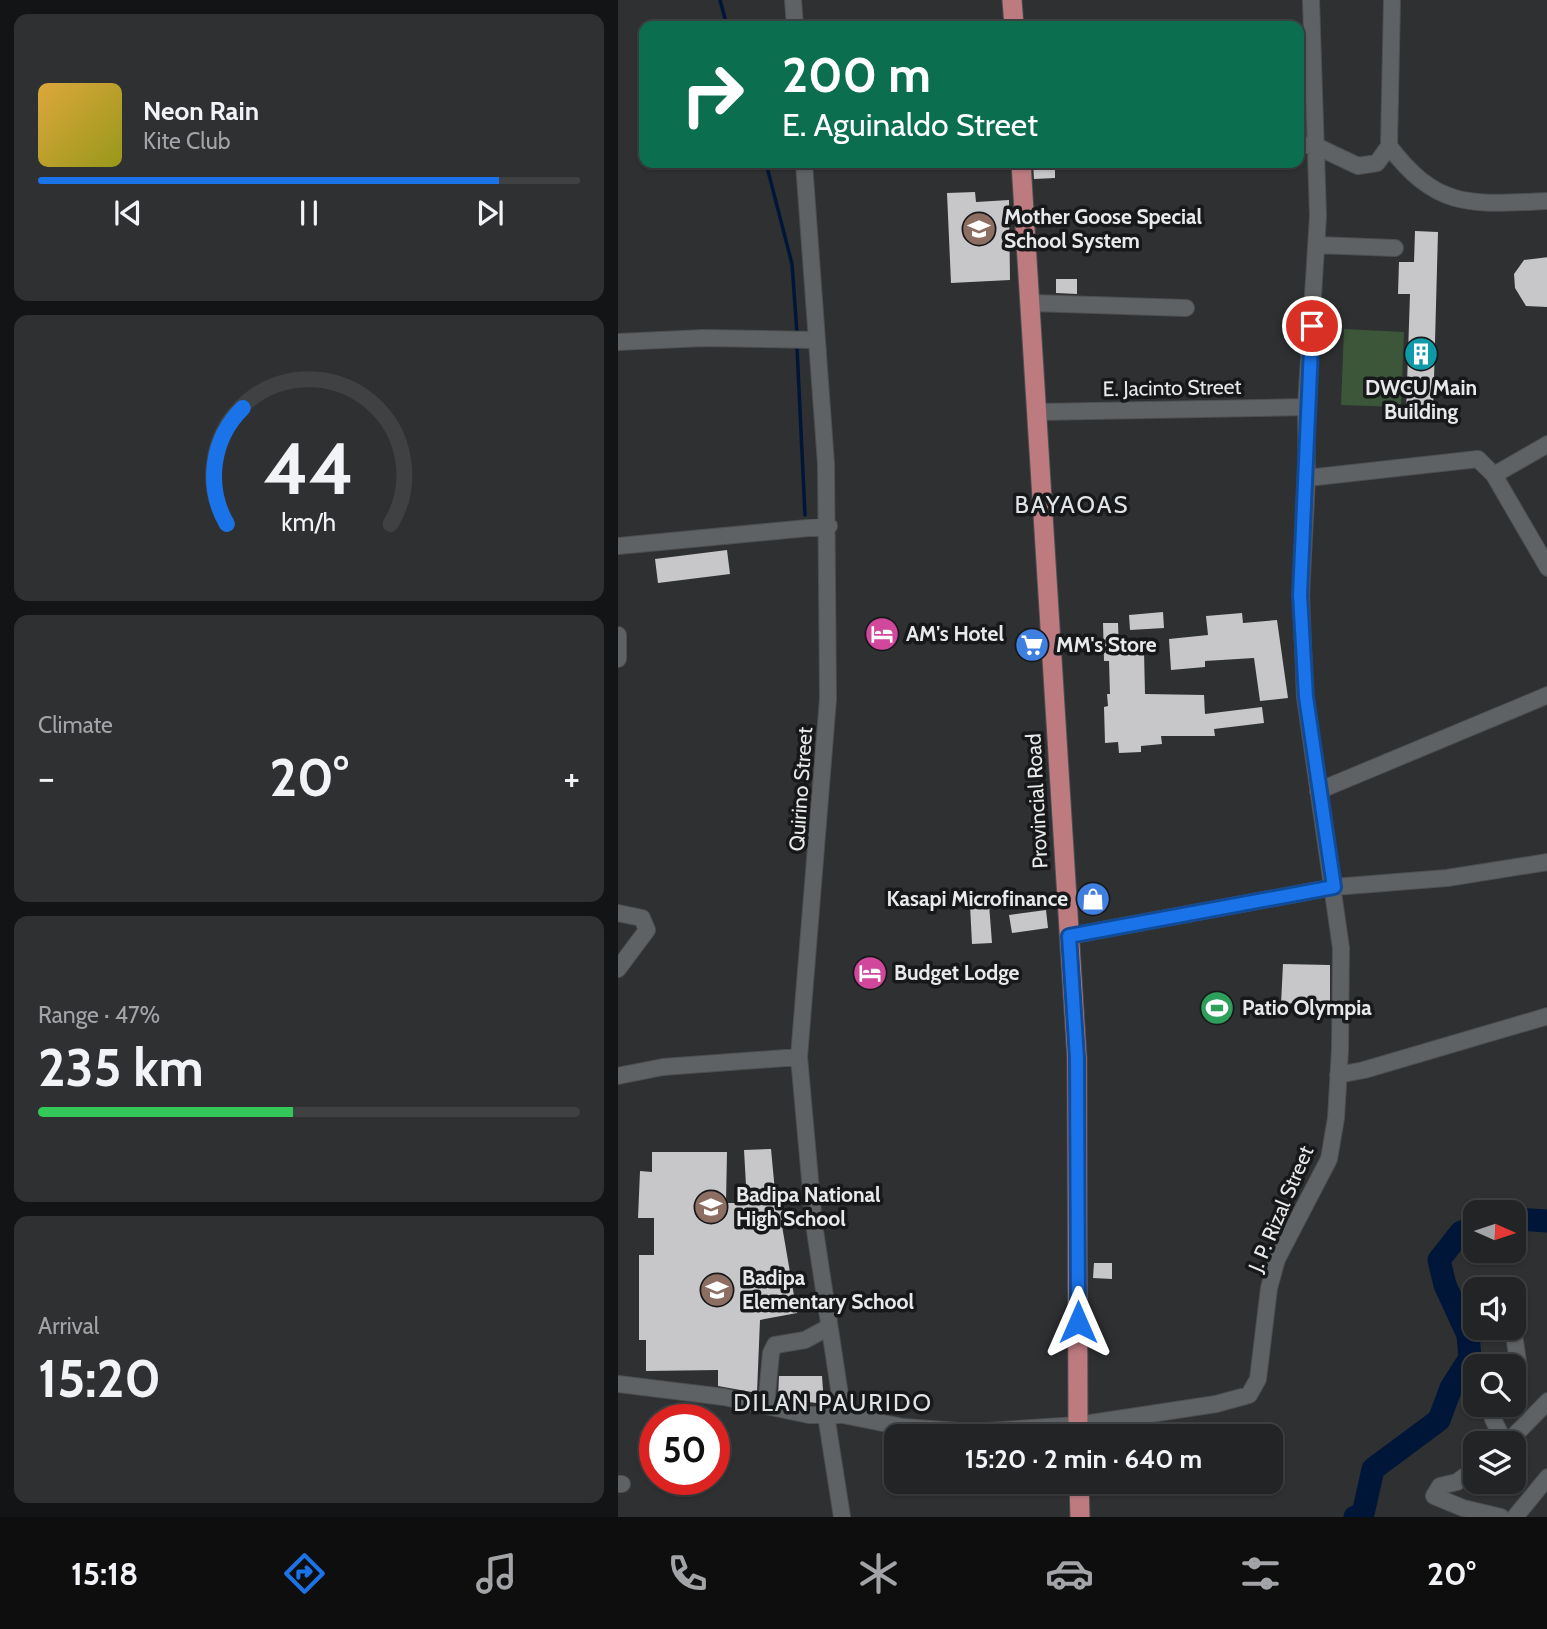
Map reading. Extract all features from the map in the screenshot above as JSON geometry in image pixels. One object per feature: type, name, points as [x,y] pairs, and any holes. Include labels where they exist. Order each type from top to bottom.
[{"type":"main road","points":[[1012,0],[1014,21]]},
{"type":"main road","name":"Provincial Road","points":[[1021,168],[1032,303],[1077,1058],[1078,1424]]},
{"type":"main road","points":[[1079,1494],[1080,1517]]},
{"type":"street","points":[[793,0],[795,21]]},
{"type":"street","name":"J. P. Rizal Street","points":[[1114,1424],[1249,1395],[1258,1379],[1270,1288],[1278,1259],[1329,1159],[1336,1118],[1342,992],[1334,887],[1306,697],[1300,595],[1307,478],[1306,407],[1317,244],[1311,0]]},
{"type":"street","points":[[1304,145],[1316,146],[1358,166],[1377,163],[1389,146],[1392,0]]},
{"type":"street","points":[[1389,146],[1423,185],[1472,204],[1547,201]]},
{"type":"street","name":"Quirino Street","points":[[804,168],[829,526],[828,699],[799,1058],[814,1224],[829,1327],[842,1517]]},
{"type":"street","points":[[1317,244],[1396,248]]},
{"type":"street","points":[[1032,303],[1186,308]]},
{"type":"street","points":[[618,342],[704,338],[815,340]]},
{"type":"street","name":"E. Jacinto Street","points":[[1038,412],[1306,407]]},
{"type":"street","points":[[1494,475],[1547,444]]},
{"type":"street","points":[[1307,478],[1478,459],[1494,475],[1541,539],[1547,568]]},
{"type":"street","points":[[618,546],[829,526]]},
{"type":"street","points":[[618,635],[618,659]]},
{"type":"street","points":[[1318,791],[1547,695]]},
{"type":"street","points":[[1069,936],[1334,887],[1447,878],[1547,862]]},
{"type":"street","points":[[618,913],[642,918],[647,930],[618,969]]},
{"type":"street","points":[[1338,1074],[1364,1070],[1547,1016]]},
{"type":"street","points":[[618,1076],[663,1067],[799,1058]]},
{"type":"street","points":[[766,1406],[771,1353],[776,1345],[805,1340],[829,1327]]},
{"type":"street","name":"J. P. Rizal Street","points":[[618,1384],[690,1392],[809,1415],[834,1415],[886,1424]]},
{"type":"street","points":[[1518,1431],[1547,1401]]},
{"type":"street","points":[[1515,1517],[1547,1477]]},
{"type":"street","points":[[1463,1478],[1440,1486],[1434,1496],[1463,1508],[1501,1517]]},
{"type":"green space","points":[[1344,329],[1404,332],[1401,407],[1341,405]]},
{"type":"water","name":"Patio Olympia","points":[[1227,1002],[1231,1006],[1230,1009],[1223,1014],[1203,1014],[1204,1007],[1209,1003],[1218,1006]]},
{"type":"building","points":[[1033,168],[1055,168],[1055,178],[1034,179]]},
{"type":"building","points":[[975,192],[976,202],[1009,200],[1010,280],[951,283],[947,193]]},
{"type":"building","name":"DWCU Main Building","points":[[1415,231],[1438,232],[1433,415],[1406,414],[1410,294],[1398,294],[1399,262],[1414,262]]},
{"type":"building","points":[[1548,257],[1548,307],[1526,306],[1515,288],[1514,274],[1524,260]]},
{"type":"building","points":[[1056,279],[1077,279],[1077,294],[1056,293]]},
{"type":"building","points":[[727,550],[730,574],[658,583],[655,559]]},
{"type":"building","points":[[1163,612],[1164,628],[1130,630],[1129,615]]},
{"type":"building","points":[[1242,613],[1243,623],[1277,620],[1288,698],[1260,701],[1254,658],[1205,661],[1205,667],[1171,670],[1169,639],[1208,635],[1206,616]]},
{"type":"building","points":[[1103,623],[1118,623],[1119,652],[1144,651],[1145,694],[1204,695],[1205,714],[1262,707],[1264,723],[1214,729],[1215,736],[1161,736],[1162,744],[1141,746],[1141,752],[1119,753],[1118,742],[1105,743],[1104,707],[1108,706],[1107,694],[1110,694],[1109,661],[1104,661]]},
{"type":"building","points":[[1037,637],[1038,652],[1019,653],[1018,639]]},
{"type":"building","points":[[1105,893],[1107,905],[1088,907],[1087,895]]},
{"type":"building","points":[[989,904],[992,943],[972,944],[970,905]]},
{"type":"building","points":[[1046,910],[1048,928],[1012,933],[1009,915]]},
{"type":"building","name":"Patio Olympia","points":[[1283,964],[1330,965],[1330,1001],[1281,1004]]},
{"type":"building","points":[[771,1149],[776,1202],[783,1202],[781,1220],[797,1313],[760,1320],[757,1393],[718,1386],[718,1370],[646,1371],[646,1340],[639,1340],[639,1255],[654,1255],[654,1218],[638,1218],[640,1171],[652,1172],[652,1152],[727,1152],[726,1203],[747,1203],[744,1150]]},
{"type":"building","points":[[1094,1263],[1112,1263],[1112,1279],[1093,1278]]},
{"type":"building","points":[[779,1376],[822,1376],[824,1404],[778,1398]]},
{"type":"waterway","points":[[720,0],[726,21]]},
{"type":"waterway","points":[[767,168],[792,264],[797,333]]},
{"type":"waterway","points":[[797,347],[805,515]]},
{"type":"waterway","points":[[1526,1220],[1548,1221]]},
{"type":"waterway","points":[[1355,1517],[1363,1514],[1373,1469],[1439,1420],[1451,1388],[1470,1358],[1468,1335],[1445,1285],[1439,1260],[1463,1231]]},
{"type":"place","name":"Mother Goose Special School System","points":[[979,229]]},
{"type":"place","name":"DWCU Main Building","points":[[1421,354]]},
{"type":"place","name":"AM's Hotel","points":[[882,634]]},
{"type":"place","name":"MM's Store","points":[[1032,645]]},
{"type":"place","name":"Kasapi Microfinance","points":[[1093,899]]},
{"type":"place","name":"Budget Lodge","points":[[870,973]]},
{"type":"place","name":"Patio Olympia","points":[[1217,1008]]},
{"type":"place","name":"Badipa National High School","points":[[711,1207]]},
{"type":"place","name":"Badipa Elementary School","points":[[717,1290]]},
{"type":"district","name":"BAYAOAS","points":[[1072,505]]},
{"type":"district","name":"DILAN PAURIDO","points":[[833,1403]]},
{"type":"route","points":[[1078,1322],[1077,1058],[1069,936],[1334,887],[1306,697],[1300,595],[1307,478],[1306,407],[1312,326]]}]
